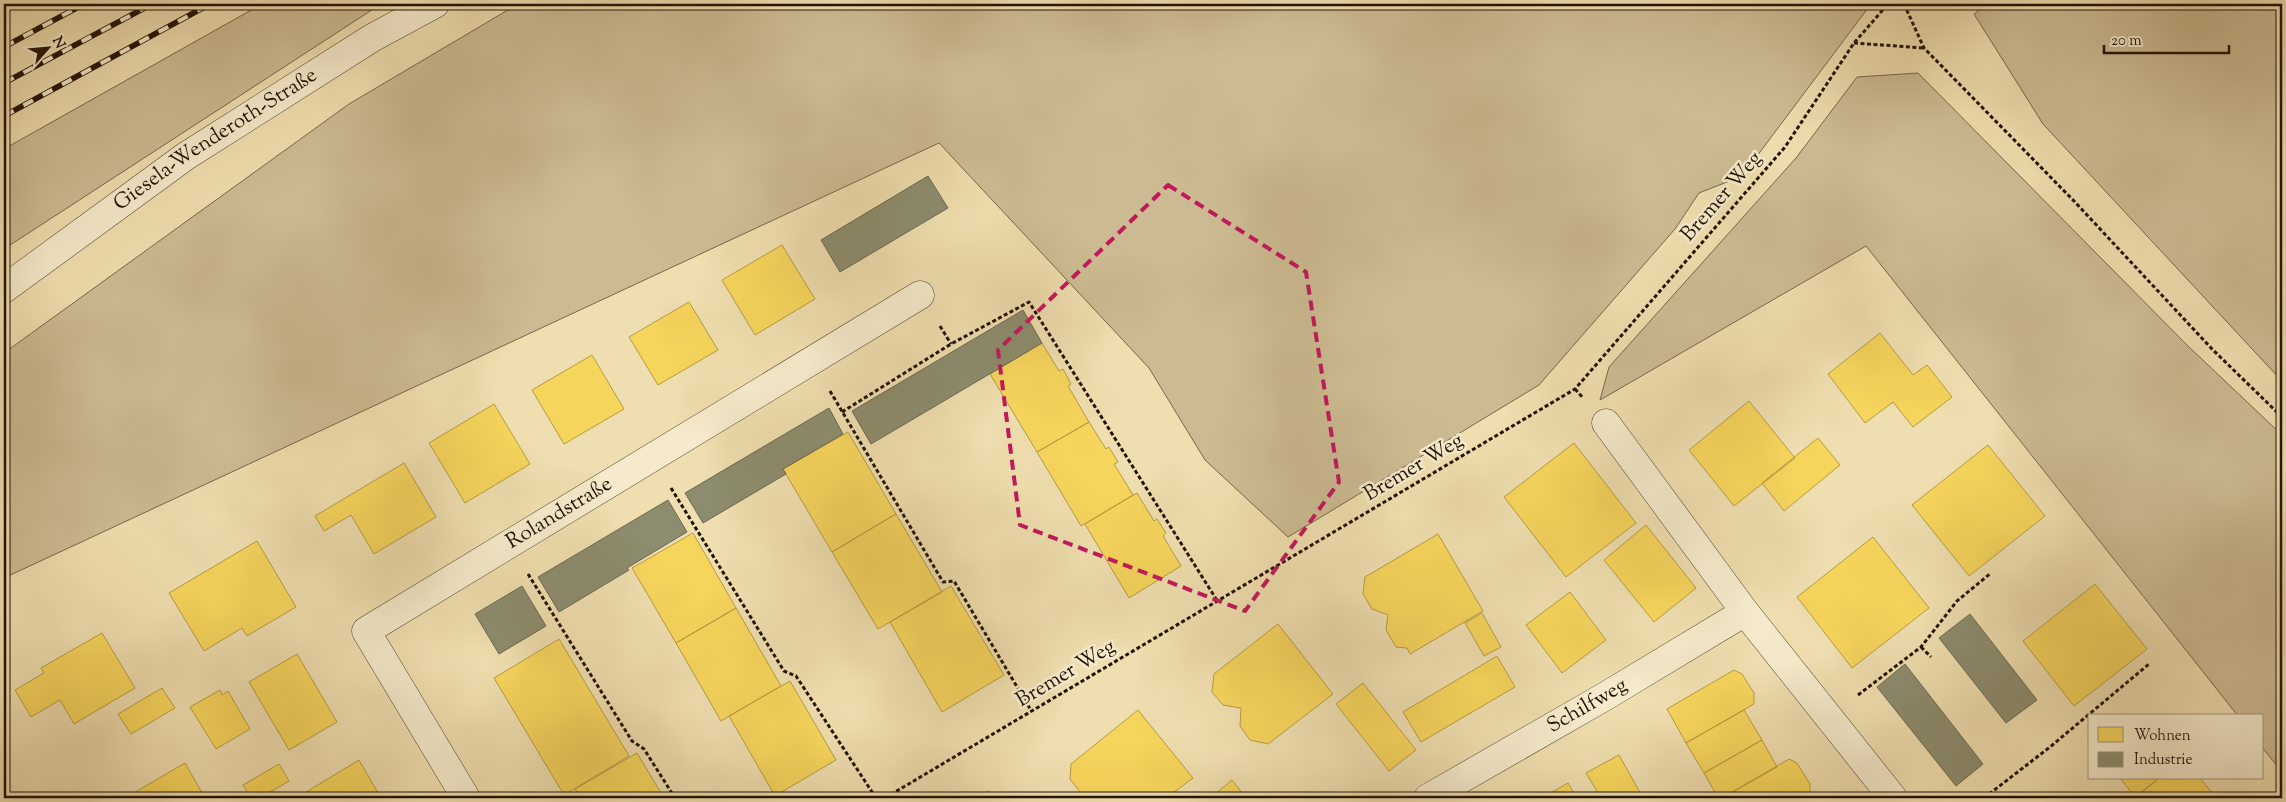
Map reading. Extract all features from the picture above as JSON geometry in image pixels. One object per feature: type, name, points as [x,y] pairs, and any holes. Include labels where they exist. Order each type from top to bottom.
[{"type":"street","name":"Giesela-Wenderoth-Straße","points":[[4,289],[186,156],[372,38],[435,4]]},
{"type":"street","name":"Rolandstraße","points":[[466,798],[366,631],[920,295]]},
{"type":"street","points":[[1606,423],[1745,612],[1893,798]]},
{"type":"street","name":"Schilfweg","points":[[1428,798],[1604,697],[1745,612]]},
{"type":"path","name":"Bremer Weg","points":[[885,798],[1575,389],[1785,147],[1854,44],[1888,4]]},
{"type":"path","points":[[1904,4],[1924,48],[2073,200],[2213,350],[2282,417]]},
{"type":"path","points":[[1854,44],[1924,48]]},
{"type":"path","points":[[842,412],[952,344],[1029,302],[1218,602]]},
{"type":"path","points":[[812,361],[943,582],[954,581],[1032,712]]},
{"type":"path","points":[[652,458],[784,671],[796,676],[876,798]]},
{"type":"path","points":[[509,544],[632,741],[644,749],[675,798]]},
{"type":"path","points":[[1828,718],[1921,647],[1957,601],[1991,573]]},
{"type":"path","points":[[1921,647],[1931,657]]},
{"type":"path","points":[[2089,714],[2148,664]]},
{"type":"path","points":[[1984,798],[2088,715]]},
{"type":"highlighted area","points":[[1168,185],[1306,272],[1339,482],[1245,611],[1020,525],[998,350]]},
{"type":"shaded area","points":[[262,4],[381,4],[4,249],[4,149]]},
{"type":"shaded area","points":[[518,4],[1871,4],[1742,176],[1699,193],[1675,229],[1539,385],[1288,537],[1205,460],[1149,368],[939,143],[4,578],[4,353],[349,104]]},
{"type":"shaded area","points":[[1987,4],[2282,4],[2282,377],[2280,379],[2043,124],[1974,14]]},
{"type":"shaded area","points":[[1918,73],[2189,347],[2282,435],[2282,772],[2264,750],[2264,714],[2236,714],[1866,246],[1600,400],[1609,367],[1796,158],[1857,77]]},
{"type":"building: Wohnen","points":[[782,245],[815,299],[755,335],[722,280]]},
{"type":"building: Wohnen","points":[[689,302],[718,350],[658,385],[629,337]]},
{"type":"building: Wohnen","points":[[1880,333],[1913,375],[1927,365],[1952,397],[1913,427],[1893,402],[1865,423],[1828,374]]},
{"type":"building: Wohnen","points":[[1042,343],[1059,371],[1063,369],[1071,384],[1068,386],[1089,422],[1037,452],[990,374]]},
{"type":"building: Wohnen","points":[[592,355],[624,409],[564,444],[532,390]]},
{"type":"building: Wohnen","points":[[1749,401],[1795,458],[1734,506],[1689,450]]},
{"type":"building: Wohnen","points":[[494,404],[530,464],[465,503],[429,443]]},
{"type":"building: Wohnen","points":[[1089,422],[1106,449],[1109,447],[1118,462],[1114,464],[1133,495],[1081,526],[1037,452]]},
{"type":"building: Wohnen","points":[[848,432],[896,514],[832,552],[783,469]]},
{"type":"building: Wohnen","points":[[1818,438],[1840,465],[1784,511],[1762,483]]},
{"type":"building: Wohnen","points":[[1574,443],[1636,523],[1566,577],[1504,497]]},
{"type":"building: Wohnen","points":[[1988,445],[2045,516],[1969,576],[1912,505]]},
{"type":"building: Wohnen","points":[[404,463],[436,517],[374,554],[351,515],[324,531],[315,516]]},
{"type":"building: Wohnen","points":[[1137,493],[1154,521],[1157,519],[1166,533],[1163,536],[1181,566],[1129,598],[1085,524]]},
{"type":"building: Wohnen","points":[[896,514],[942,592],[878,629],[832,552]]},
{"type":"building: Wohnen","points":[[1646,525],[1696,588],[1654,622],[1604,560]]},
{"type":"building: Wohnen","points":[[693,533],[736,608],[676,643],[632,568]]},
{"type":"building: Wohnen","points":[[1438,534],[1483,611],[1410,654],[1407,648],[1396,647],[1386,630],[1388,615],[1372,609],[1363,594],[1365,577]]},
{"type":"building: Wohnen","points":[[1873,537],[1929,608],[1852,668],[1797,597]]},
{"type":"building: Wohnen","points":[[257,541],[296,607],[247,636],[242,628],[204,651],[169,593]]},
{"type":"building: Wohnen","points":[[2095,584],[2147,649],[2074,706],[2023,641]]},
{"type":"building: Wohnen","points":[[951,586],[1004,675],[942,712],[890,622]]},
{"type":"building: Wohnen","points":[[1570,592],[1606,640],[1562,673],[1526,625]]},
{"type":"building: Wohnen","points":[[736,608],[781,686],[721,721],[676,643]]},
{"type":"building: Wohnen","points":[[1482,613],[1501,647],[1484,656],[1465,623]]},
{"type":"building: Wohnen","points":[[1278,624],[1333,694],[1268,744],[1250,740],[1240,726],[1241,708],[1223,705],[1212,692],[1214,674]]},
{"type":"building: Wohnen","points":[[102,633],[135,688],[74,724],[60,700],[31,717],[15,690],[44,673],[41,668]]},
{"type":"building: Wohnen","points":[[559,639],[629,756],[564,795],[494,678]]},
{"type":"building: Wohnen","points":[[297,654],[337,722],[289,750],[249,682]]},
{"type":"building: Wohnen","points":[[1497,656],[1515,687],[1421,742],[1403,712]]},
{"type":"building: Wohnen","points":[[1734,670],[1742,674],[1754,693],[1754,704],[1686,743],[1667,709]]},
{"type":"building: Wohnen","points":[[790,681],[836,760],[775,796],[729,716]]},
{"type":"building: Wohnen","points":[[1363,683],[1416,750],[1389,771],[1336,704]]},
{"type":"building: Wohnen","points":[[162,688],[175,708],[131,734],[118,714]]},
{"type":"building: Wohnen","points":[[220,690],[222,695],[228,691],[250,729],[216,749],[190,707]]},
{"type":"building: Wohnen","points":[[1138,710],[1193,778],[1169,796],[1171,798],[1098,798],[1098,796],[1081,793],[1070,779],[1071,764]]},
{"type":"building: Wohnen","points":[[1744,710],[1762,740],[1704,773],[1686,743]]},
{"type":"building: Wohnen","points":[[1762,740],[1777,767],[1722,798],[1718,798],[1704,773]]},
{"type":"building: Wohnen","points":[[637,753],[664,798],[581,798],[575,789]]},
{"type":"building: Wohnen","points":[[1619,755],[1643,798],[1601,798],[1586,773]]},
{"type":"building: Wohnen","points":[[1789,759],[1797,763],[1810,784],[1810,796],[1805,798],[1722,798]]},
{"type":"building: Wohnen","points":[[359,760],[381,798],[298,797]]},
{"type":"building: Wohnen","points":[[185,763],[205,798],[125,798]]},
{"type":"building: Wohnen","points":[[279,764],[289,781],[260,798],[251,798],[243,785]]},
{"type":"building: Wohnen","points":[[1232,780],[1246,798],[1210,798]]},
{"type":"building: Wohnen","points":[[2122,780],[2156,780],[2135,797]]},
{"type":"building: Wohnen","points":[[2157,780],[2202,780],[2212,793],[2206,798],[2135,798]]},
{"type":"building: Wohnen","points":[[1568,783],[1577,798],[1542,798]]},
{"type":"building: Wohnen","points":[[989,791],[993,798],[976,798]]},
{"type":"building: Industrie","points":[[928,176],[948,208],[840,272],[821,240]]},
{"type":"building: Industrie","points":[[1023,310],[1042,343],[871,444],[852,411]]},
{"type":"building: Industrie","points":[[829,408],[843,434],[783,469],[786,474],[703,523],[685,493]]},
{"type":"building: Industrie","points":[[668,500],[687,532],[559,612],[538,577]]},
{"type":"building: Industrie","points":[[522,586],[546,626],[499,654],[475,614]]},
{"type":"building: Industrie","points":[[1970,614],[2037,700],[2006,723],[1939,638]]},
{"type":"building: Industrie","points":[[1905,664],[1983,764],[1956,786],[1877,687]]},
{"type":"railway","points":[[4,8],[12,4]]},
{"type":"railway","points":[[4,47],[84,4]]},
{"type":"railway","points":[[4,83],[152,4]]},
{"type":"railway","points":[[4,116],[210,4]]}]
